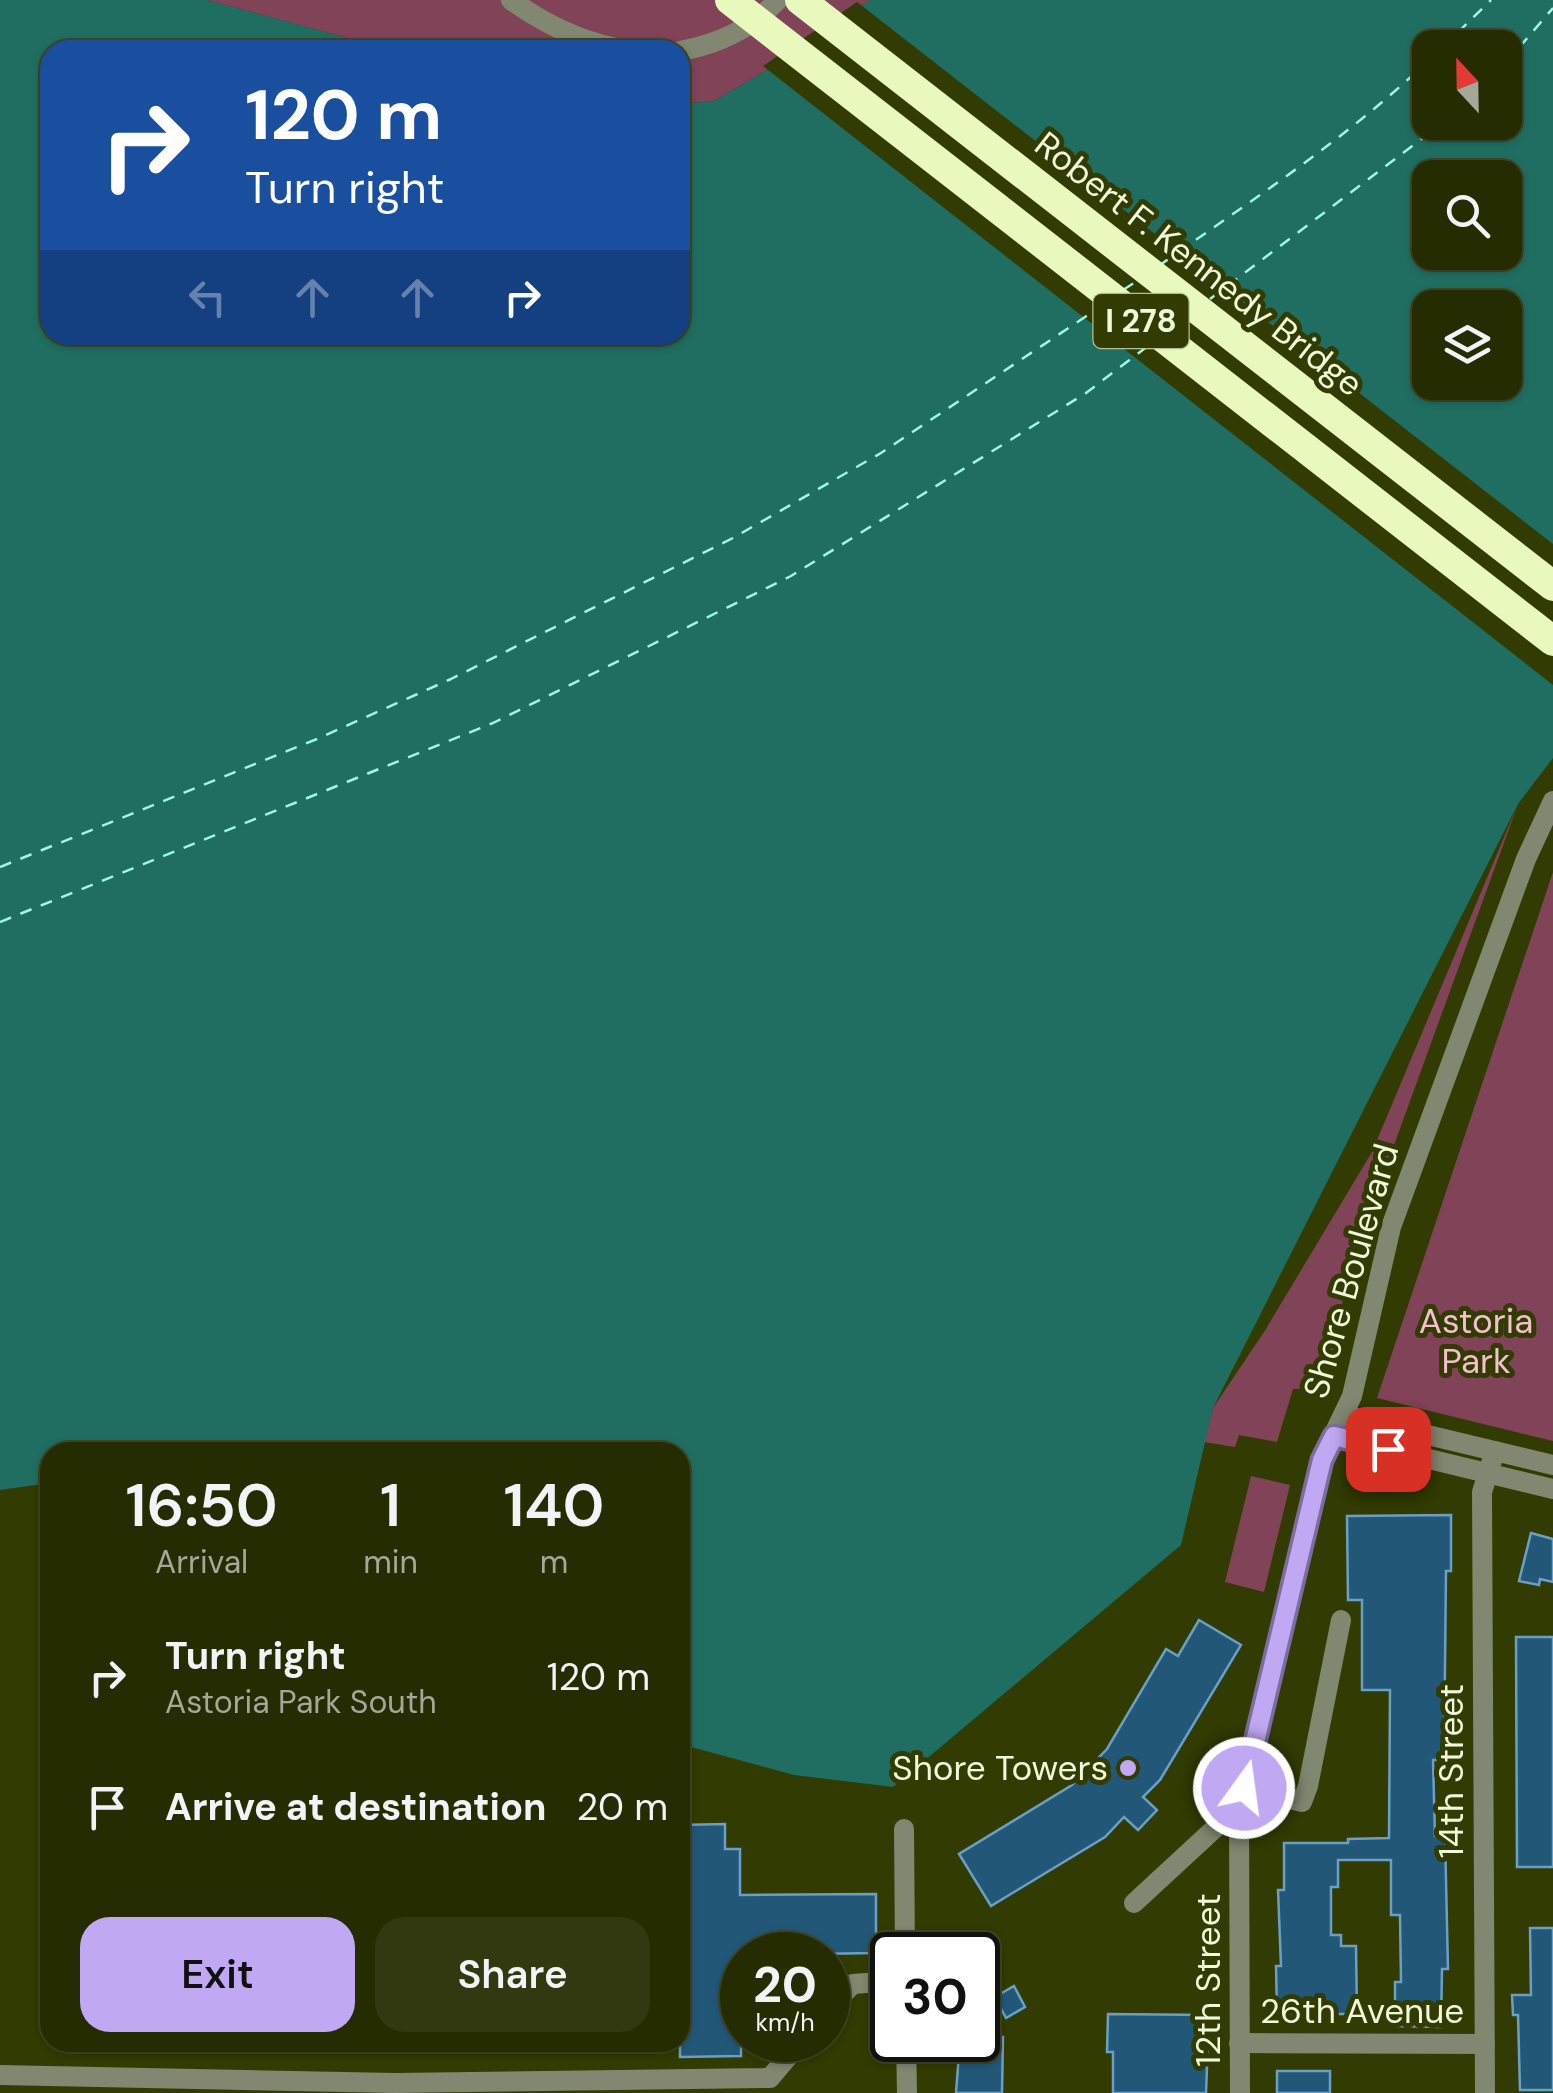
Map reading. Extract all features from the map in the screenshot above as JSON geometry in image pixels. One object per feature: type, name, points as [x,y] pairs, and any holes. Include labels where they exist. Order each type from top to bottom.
[{"type":"highway","name":"I 278","points":[[730,0],[1553,641]]},
{"type":"highway","name":"Robert F. Kennedy Bridge","points":[[800,0],[1553,586]]},
{"type":"street","points":[[511,0],[532,15],[584,40]]},
{"type":"street","points":[[690,49],[722,41],[755,21],[778,0]]},
{"type":"street","name":"Shore Boulevard","points":[[1241,1797],[1322,1460],[1348,1405],[1391,1227],[1526,859],[1553,801]]},
{"type":"street","points":[[1348,1405],[1553,1465]]},
{"type":"street","points":[[1334,1436],[1553,1489]]},
{"type":"street","name":"14th Street","points":[[1485,2093],[1482,1492],[1495,1450]]},
{"type":"street","points":[[1134,1903],[1241,1797],[1302,1802],[1341,1620]]},
{"type":"street","name":"12th Street","points":[[1240,2093],[1241,1797]]},
{"type":"street","points":[[904,1829],[905,1932]]},
{"type":"street","name":"26th Avenue","points":[[1239,2043],[1485,2044]]},
{"type":"street","points":[[0,2075],[239,2086],[512,2083],[770,2078],[783,2062]]},
{"type":"street","points":[[906,2062],[907,2093]]},
{"type":"green space","points":[[207,0],[870,0],[714,101],[690,103],[690,40],[355,40]]},
{"type":"green space","points":[[1518,804],[1365,1225],[1344,1294],[1326,1388],[1293,1389],[1277,1442],[1239,1435],[1235,1447],[1204,1442],[1213,1408],[1264,1332],[1372,1152]]},
{"type":"green space","name":"Astoria Park","points":[[1553,872],[1553,1441],[1377,1398]]},
{"type":"green space","points":[[1251,1476],[1290,1485],[1264,1592],[1225,1582]]},
{"type":"water","points":[[0,0],[207,0],[355,40],[40,40],[40,345],[690,345],[690,103],[714,101],[870,0],[1553,0],[1553,758],[1518,804],[1213,1408],[1181,1545],[893,1787],[794,1775],[690,1747],[690,1442],[40,1442],[40,1484],[0,1490]]},
{"type":"pier","points":[[857,2],[1553,544],[1553,685],[763,66]]},
{"type":"building","points":[[1451,1515],[1451,1571],[1446,1571],[1444,1760],[1433,1760],[1435,1836],[1445,1836],[1448,1969],[1442,1969],[1441,2027],[1395,2026],[1395,1982],[1401,1982],[1400,1915],[1391,1915],[1391,1860],[1338,1860],[1338,1887],[1331,1887],[1331,1935],[1341,1935],[1341,1946],[1356,1946],[1357,2014],[1277,2014],[1276,1966],[1281,1966],[1278,1890],[1284,1890],[1284,1843],[1348,1843],[1348,1839],[1389,1838],[1390,1690],[1362,1690],[1362,1600],[1348,1600],[1347,1516]]},
{"type":"building","points":[[1531,1533],[1553,1539],[1553,1582],[1540,1579],[1539,1585],[1519,1581]]},
{"type":"building","name":"Shore Towers","points":[[1199,1620],[1241,1645],[1160,1780],[1143,1797],[1157,1810],[1138,1830],[1124,1817],[1105,1837],[991,1906],[959,1854],[1072,1785],[1107,1749],[1166,1649],[1178,1656]]},
{"type":"building","points":[[1516,1637],[1553,1637],[1553,1867],[1517,1867]]},
{"type":"building","points":[[725,1824],[725,1849],[740,1849],[740,1895],[876,1894],[876,1932],[870,1932],[870,1953],[850,1953],[850,1932],[720,1932],[720,2056],[680,2057],[680,2052],[690,2052],[690,1825]]},
{"type":"building","points":[[1530,1928],[1553,1928],[1553,2090],[1520,2090],[1518,2015],[1513,2015],[1512,1995],[1531,1995]]},
{"type":"building","points":[[1014,1986],[1025,2007],[1006,2018],[1000,2007],[1000,1994]]},
{"type":"building","points":[[1108,2014],[1209,2015],[1206,2093],[1113,2093],[1113,2052],[1107,2052]]},
{"type":"building","points":[[1003,2037],[1002,2093],[956,2093],[958,2062],[1000,2062]]},
{"type":"building","points":[[1277,2071],[1330,2071],[1330,2093],[1277,2093]]},
{"type":"ferry route","points":[[1460,30],[1491,0]]},
{"type":"ferry route","points":[[1522,44],[1553,8]]},
{"type":"ferry route","points":[[1160,265],[1333,141],[1412,76]]},
{"type":"ferry route","points":[[1210,299],[1420,140]]},
{"type":"ferry route","points":[[1123,290],[1137,281]]},
{"type":"ferry route","points":[[0,867],[317,739],[451,679],[733,538],[881,453],[1100,307]]},
{"type":"ferry route","points":[[0,922],[493,723],[791,576],[1086,393],[1148,346]]},
{"type":"place","name":"Shore Towers","points":[[1128,1768]]},
{"type":"route","points":[[1244,1788],[1322,1460],[1334,1436],[1388,1449]]}]
